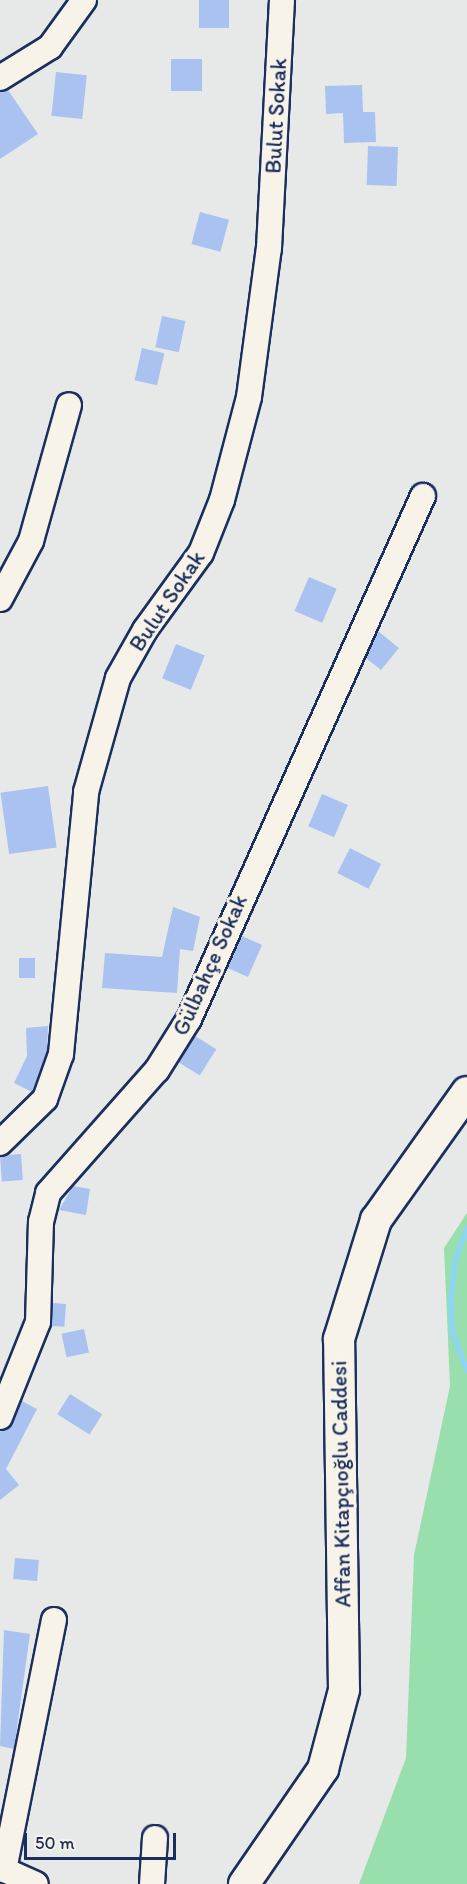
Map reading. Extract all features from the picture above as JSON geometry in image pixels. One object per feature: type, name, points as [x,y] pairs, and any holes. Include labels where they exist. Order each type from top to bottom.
[{"type":"street","points":[[0,78],[50,47],[84,0]]},
{"type":"street","name":"Bulut Sokak","points":[[0,1143],[45,1099],[61,1054],[86,792],[118,678],[145,630],[201,554],[222,500],[246,408],[269,248],[282,0]]},
{"type":"street","points":[[0,599],[31,541],[69,405]]},
{"type":"street","name":"Gülbahçe Sokak","points":[[0,1417],[38,1322],[41,1222],[48,1193],[157,1070],[189,1019],[423,496]]},
{"type":"street","name":"Affan Kitapçıoğlu Caddesi","points":[[244,1884],[323,1769],[344,1690],[339,1339],[376,1220],[467,1092]]},
{"type":"street","points":[[36,1884],[2,1869],[54,1620]]},
{"type":"street","points":[[152,1884],[155,1838]]},
{"type":"green space","points":[[467,1213],[467,1884],[359,1884],[406,1758],[414,1555],[450,1386],[444,1248]]},
{"type":"building","points":[[199,0],[229,0],[229,28],[199,28]]},
{"type":"building","points":[[171,59],[202,59],[202,91],[171,91]]},
{"type":"building","points":[[56,72],[87,75],[82,119],[51,116]]},
{"type":"building","points":[[362,85],[363,112],[375,112],[376,142],[344,143],[343,113],[326,114],[325,86]]},
{"type":"building","points":[[8,90],[38,134],[0,159],[0,92]]},
{"type":"building","points":[[368,146],[398,147],[397,186],[367,185]]},
{"type":"building","points":[[200,212],[229,220],[220,252],[191,244]]},
{"type":"building","points":[[162,316],[185,321],[179,352],[155,347]]},
{"type":"building","points":[[142,348],[164,353],[157,385],[135,380]]},
{"type":"building","points":[[309,577],[337,589],[322,623],[295,611]]},
{"type":"building","points":[[378,631],[399,648],[381,670],[366,658]]},
{"type":"building","points":[[176,644],[205,656],[191,690],[162,678]]},
{"type":"building","points":[[48,786],[57,847],[9,854],[0,793]]},
{"type":"building","points":[[322,794],[348,805],[334,837],[308,826]]},
{"type":"building","points":[[350,848],[381,864],[368,889],[337,873]]},
{"type":"building","points":[[173,907],[200,917],[193,951],[180,949],[177,993],[102,988],[105,953],[162,957]]},
{"type":"building","points":[[242,936],[262,945],[248,977],[228,968]]},
{"type":"building","points":[[19,958],[35,958],[35,978],[19,978]]},
{"type":"building","points":[[48,1026],[47,1051],[32,1092],[14,1083],[27,1056],[26,1028]]},
{"type":"building","points":[[195,1036],[216,1049],[200,1076],[179,1062]]},
{"type":"building","points":[[21,1154],[23,1180],[2,1181],[0,1155]]},
{"type":"building","points":[[73,1186],[90,1189],[86,1215],[59,1210]]},
{"type":"building","points":[[53,1303],[66,1304],[64,1327],[51,1326]]},
{"type":"building","points":[[84,1329],[89,1352],[66,1357],[62,1334]]},
{"type":"building","points":[[70,1394],[102,1414],[90,1434],[57,1414]]},
{"type":"building","points":[[22,1401],[37,1409],[6,1469],[19,1485],[0,1500],[0,1432],[13,1423]]},
{"type":"building","points":[[15,1558],[39,1560],[37,1581],[13,1579]]},
{"type":"building","points":[[4,1630],[30,1634],[14,1749],[0,1746]]},
{"type":"waterway","points":[[467,1229],[455,1261],[451,1298],[452,1332],[467,1370]]}]
